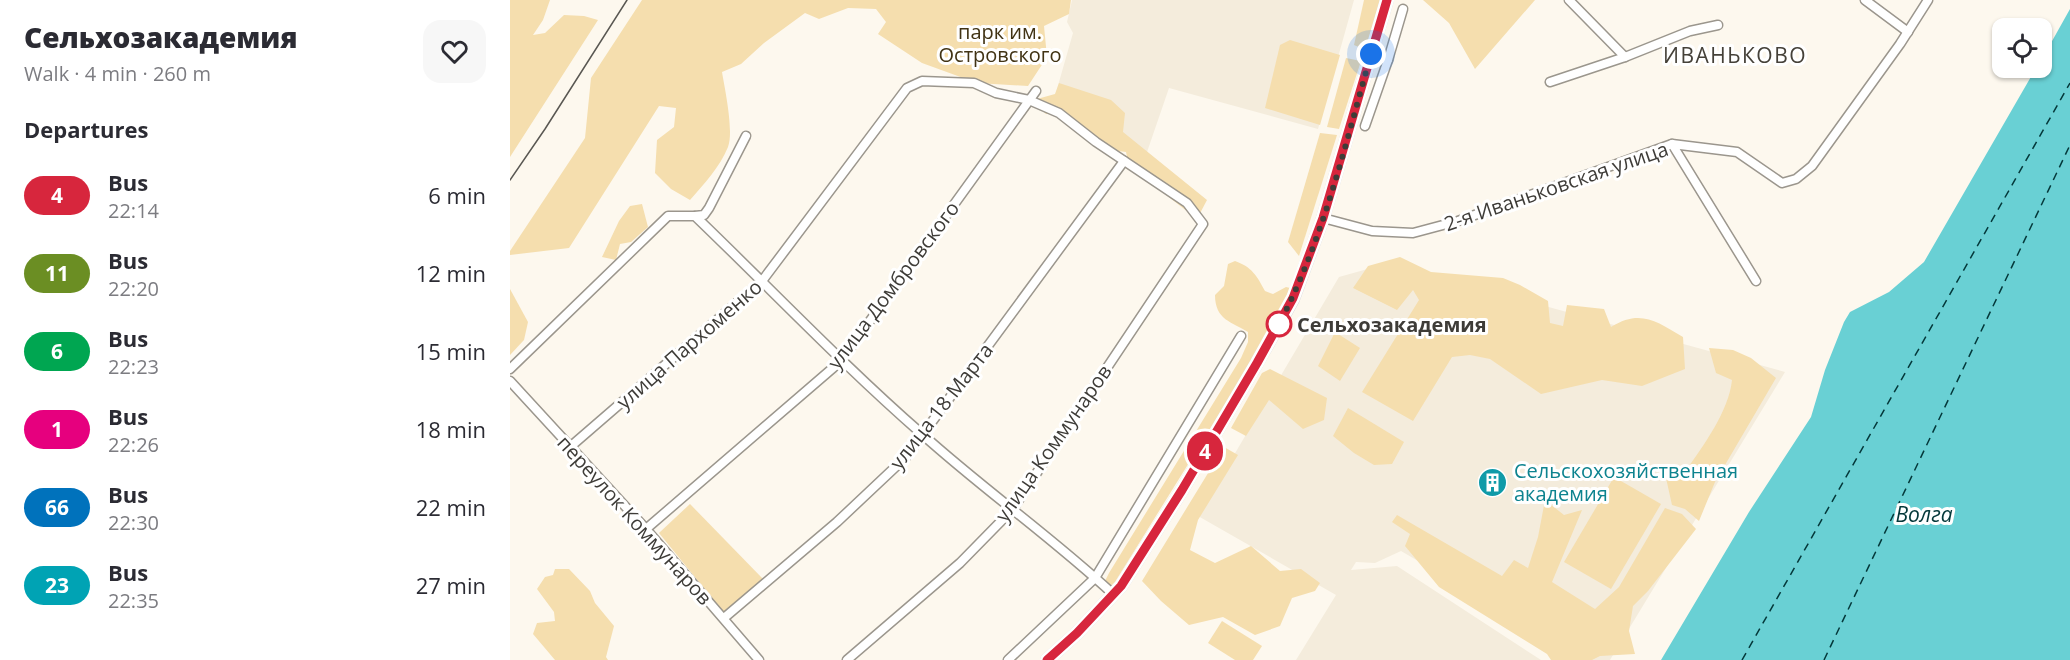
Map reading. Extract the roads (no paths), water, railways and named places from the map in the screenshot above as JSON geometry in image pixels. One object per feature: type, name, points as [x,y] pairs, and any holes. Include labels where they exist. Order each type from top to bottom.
[{"type":"main road","points":[[1047,660],[1114,596],[1182,490],[1293,298],[1323,218],[1387,0]]},
{"type":"street","points":[[1569,0],[1625,57]]},
{"type":"street","points":[[1865,0],[1908,32],[1928,0]]},
{"type":"street","points":[[1365,126],[1403,9]]},
{"type":"street","points":[[1550,82],[1625,57],[1690,31],[1718,25]]},
{"type":"street","name":"2-я Иваньковская улица","points":[[1323,218],[1372,231],[1413,233],[1458,221],[1672,144],[1737,152],[1782,183],[1796,179],[1812,165],[1908,32]]},
{"type":"street","points":[[1371,54],[1388,60]]},
{"type":"street","name":"улица Пархоменко","points":[[570,447],[762,281],[907,88],[922,81],[974,83],[996,93],[1029,100]]},
{"type":"street","name":"улица Домбровского","points":[[646,529],[841,361],[1036,91]]},
{"type":"street","points":[[1029,100],[1059,113],[1124,161]]},
{"type":"street","points":[[510,369],[668,216],[704,215],[746,136]]},
{"type":"street","points":[[1672,144],[1756,281]]},
{"type":"street","name":"улица Коммунаров","points":[[847,660],[960,563],[1012,510],[1203,224],[1187,203],[1124,161]]},
{"type":"street","name":"улица 18 Марта","points":[[724,618],[837,522],[906,457],[1124,161]]},
{"type":"street","points":[[695,216],[841,361],[923,436],[1114,596]]},
{"type":"street","points":[[1008,660],[1095,578],[1241,336]]},
{"type":"street","name":"переулок Коммунаров","points":[[510,381],[646,529],[759,660]]},
{"type":"water","name":"Волга","points":[[2070,9],[2070,660],[1661,660],[1749,512],[1811,417],[1825,370],[1850,312],[1889,292],[1924,262],[2030,78],[2052,78],[2052,41]]},
{"type":"tram line","points":[[510,180],[627,0]]},
{"type":"place","name":"Сельхозакадемия","points":[[1279,324]]},
{"type":"place","name":"Сельскохозяйственная академия","points":[[1493,482]]},
{"type":"district","name":"ИВАНЬКОВО","points":[[1735,55]]},
{"type":"park label","name":"парк им. Островского","points":[[1000,42]]}]
